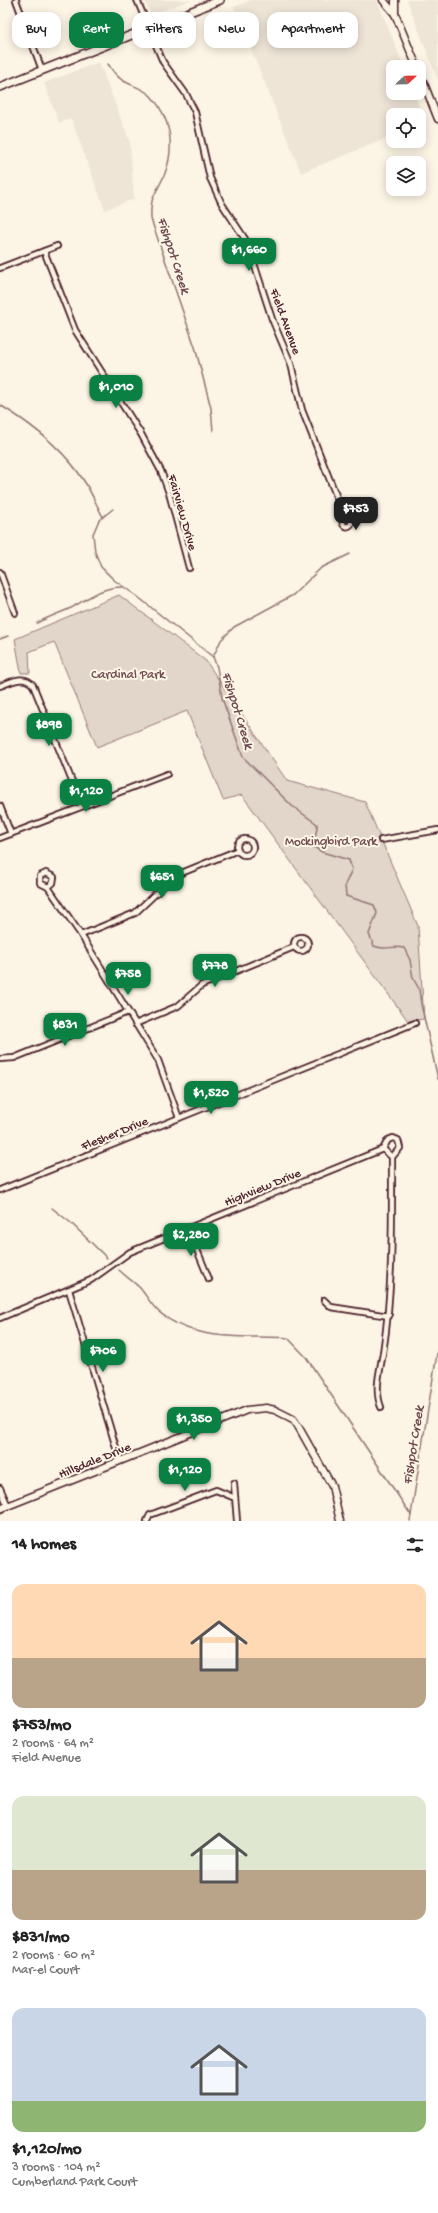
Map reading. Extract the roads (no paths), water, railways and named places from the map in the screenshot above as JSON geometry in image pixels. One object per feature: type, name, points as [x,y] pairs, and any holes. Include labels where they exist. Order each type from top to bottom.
[{"type":"main road","points":[[191,12],[220,0]]},
{"type":"main road","points":[[0,87],[132,36]]},
{"type":"street","points":[[16,0],[42,70]]},
{"type":"street","name":"Field Avenue","points":[[137,0],[142,12]]},
{"type":"street","points":[[383,0],[395,14],[414,60]]},
{"type":"street","points":[[395,0],[395,14]]},
{"type":"street","name":"Field Avenue","points":[[157,48],[163,62],[186,94],[195,112],[210,178],[222,204],[245,239],[250,251],[272,319],[291,364],[302,410],[345,518]]},
{"type":"street","points":[[426,89],[438,119]]},
{"type":"street","points":[[0,268],[57,246]]},
{"type":"street","name":"Fairview Drive","points":[[44,251],[75,330],[142,434],[161,471],[169,494],[189,568]]},
{"type":"street","points":[[0,572],[15,613]]},
{"type":"street","points":[[0,686],[20,679],[28,680],[35,688],[82,806]]},
{"type":"street","points":[[0,838],[167,774]]},
{"type":"street","points":[[0,806],[11,834]]},
{"type":"street","points":[[381,840],[438,830]]},
{"type":"street","points":[[81,936],[135,913],[169,881],[179,874],[238,850]]},
{"type":"street","points":[[48,887],[81,936],[158,1060],[179,1118]]},
{"type":"street","points":[[135,1024],[178,1006],[202,985],[294,947]]},
{"type":"street","points":[[0,1059],[14,1058],[128,1012]]},
{"type":"street","name":"Flesher Drive","points":[[0,1190],[415,1023]]},
{"type":"street","name":"Highview Drive","points":[[0,1318],[91,1280],[130,1252],[383,1149],[388,1140],[393,1138],[398,1140],[400,1148],[392,1157],[391,1290],[389,1316],[377,1390],[381,1407]]},
{"type":"street","points":[[383,1149],[392,1157]]},
{"type":"street","points":[[188,1228],[208,1279]]},
{"type":"street","points":[[69,1290],[120,1461]]},
{"type":"street","points":[[324,1300],[331,1307],[389,1316]]},
{"type":"street","name":"Hillsdale Drive","points":[[0,1509],[247,1410],[266,1408],[275,1410],[293,1419],[303,1434],[332,1486],[340,1521]]},
{"type":"street","points":[[234,1483],[237,1521]]},
{"type":"street","points":[[0,1488],[8,1506]]},
{"type":"street","points":[[147,1521],[150,1515],[210,1492],[224,1492],[235,1498]]},
{"type":"waterway","name":"Fishpot Creek","points":[[108,64],[114,73],[120,78],[151,96],[163,114],[170,134],[170,155],[164,176],[152,200],[151,219],[195,347],[211,408],[213,431]]},
{"type":"waterway","points":[[0,405],[25,421],[59,450],[86,484],[103,517]]},
{"type":"waterway","name":"Fishpot Creek","points":[[113,509],[99,520],[93,534],[95,552],[101,567],[114,580],[138,597],[213,657],[217,667],[222,698],[243,757],[292,806],[317,824],[314,847],[322,852],[349,860],[352,869],[345,885],[346,896],[374,905],[377,913],[369,934],[374,946],[382,948],[404,948],[410,960],[413,978],[419,989],[438,1079]]},
{"type":"waterway","points":[[213,657],[221,640],[234,627],[293,595],[321,568],[350,554]]},
{"type":"waterway","points":[[37,623],[71,608],[101,591],[115,587],[122,587]]},
{"type":"waterway","points":[[0,639],[8,636]]},
{"type":"waterway","points":[[52,1208],[71,1223],[107,1258]]},
{"type":"waterway","points":[[119,1270],[140,1288],[159,1312],[173,1322],[188,1329],[221,1336],[288,1338],[306,1357],[411,1515]]},
{"type":"waterway","name":"Fishpot Creek","points":[[410,1521],[438,1347]]},
{"type":"park label","name":"Cardinal Park","points":[[128,673]]},
{"type":"park label","name":"Mockingbird Park","points":[[331,840]]}]
